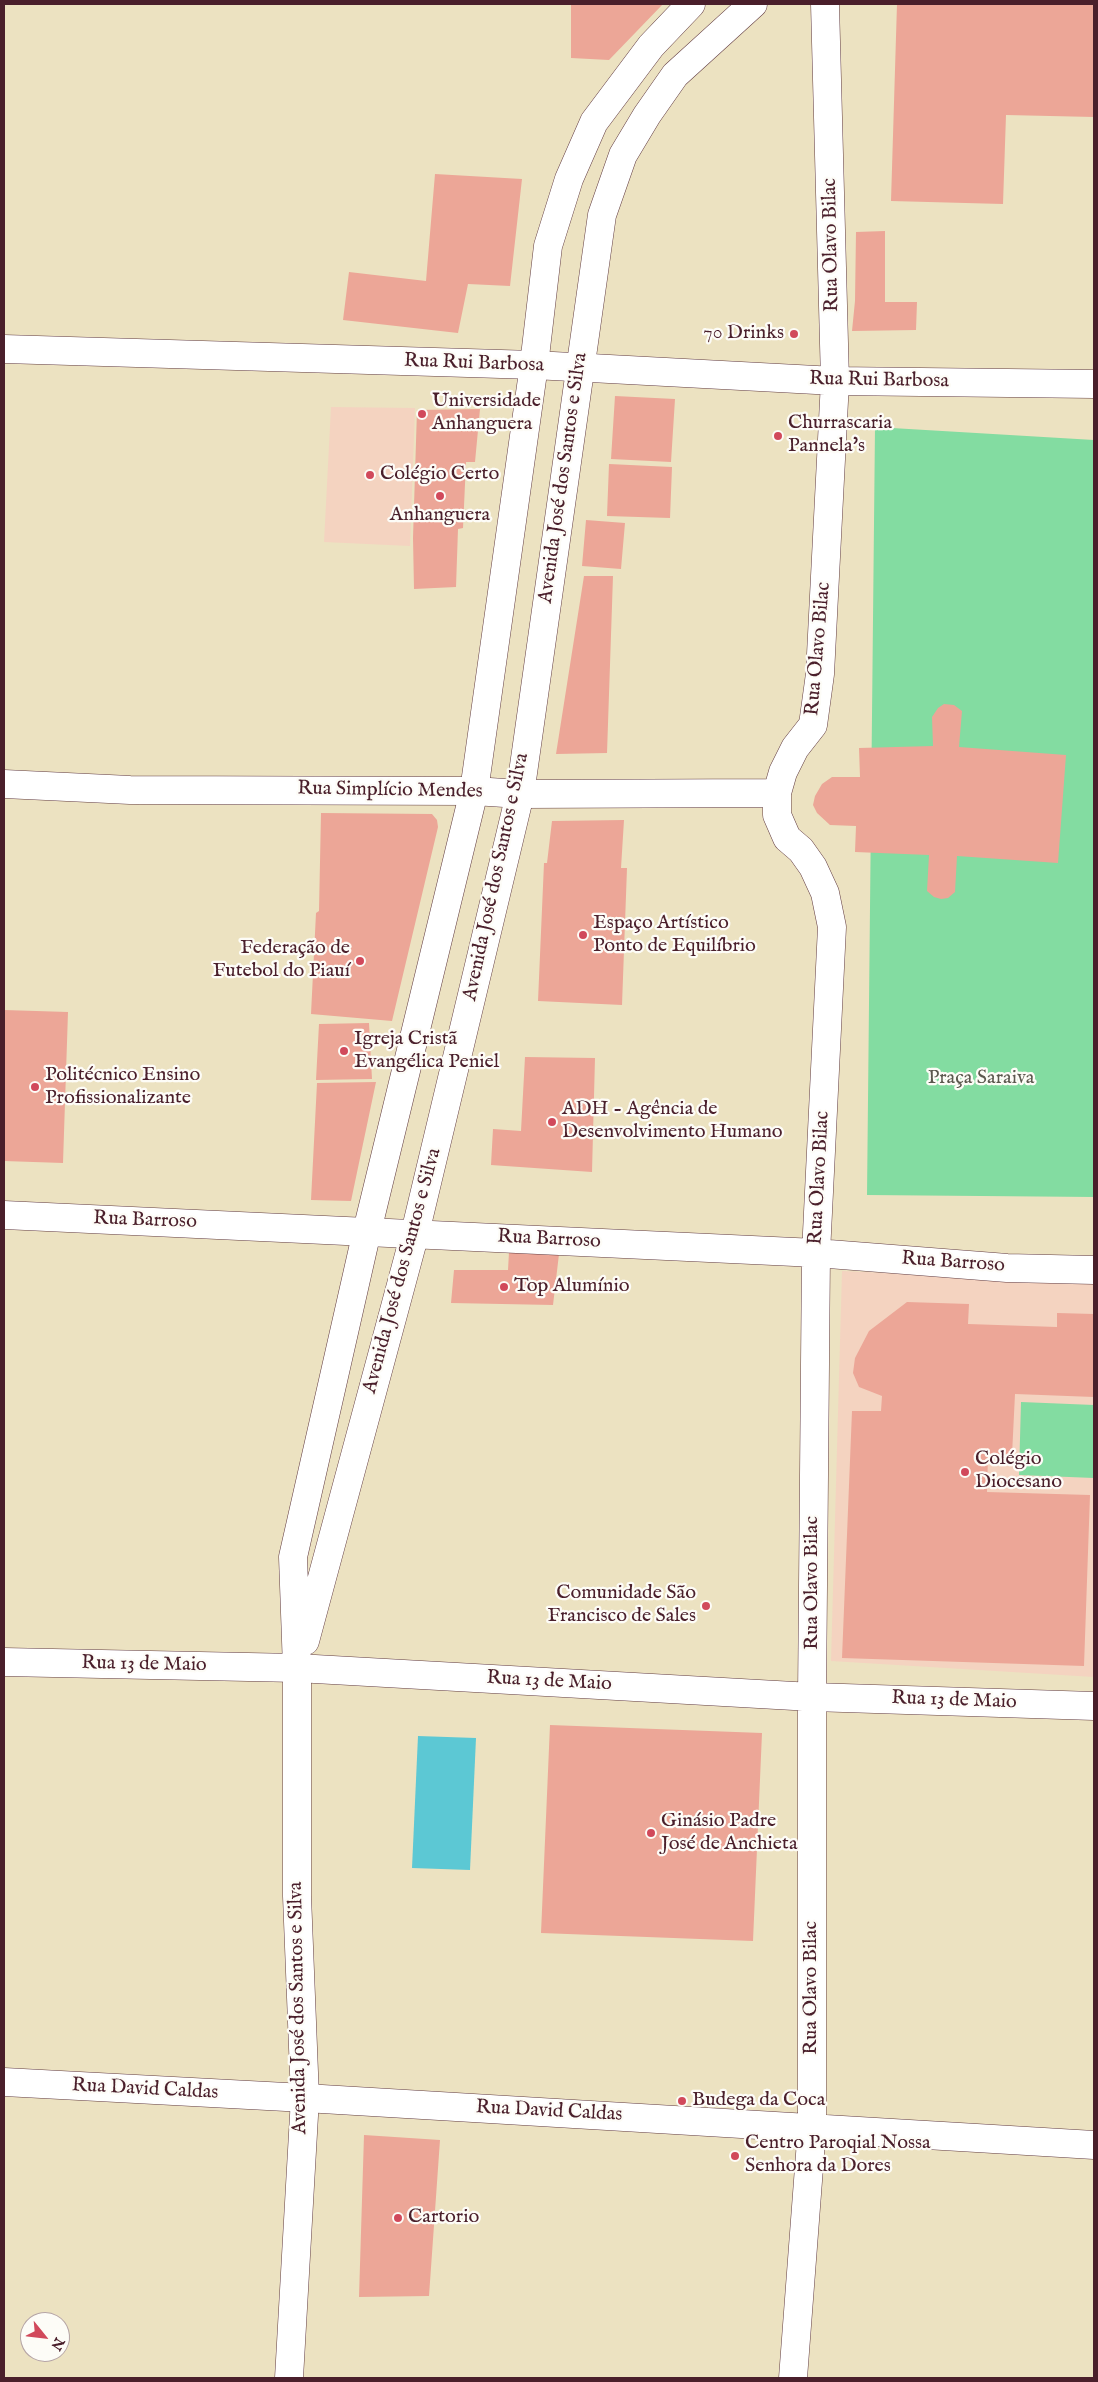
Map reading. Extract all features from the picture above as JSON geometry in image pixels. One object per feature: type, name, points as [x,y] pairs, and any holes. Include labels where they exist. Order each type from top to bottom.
[{"type":"street","name":"Avenida José dos Santos e Silva","points":[[289,2378],[305,2098],[296,1896],[297,1668],[293,1557],[367,1231],[474,791],[534,366],[548,246],[569,179],[594,122],[651,46],[691,4]]},
{"type":"street","name":"Avenida José dos Santos e Silva","points":[[297,1668],[415,1234],[520,794],[602,215],[623,155],[646,115],[675,75],[753,4]]},
{"type":"street","name":"Rua Olavo Bilac","points":[[793,2378],[812,2128],[812,1697],[816,1253],[832,927],[825,893],[813,867],[801,850],[787,838],[777,815],[777,793],[784,772],[796,748],[813,725],[820,674],[835,381],[825,4]]},
{"type":"street","name":"Rua Rui Barbosa","points":[[4,349],[534,366],[835,381],[1094,384]]},
{"type":"street","name":"Rua Simplício Mendes","points":[[4,784],[130,790],[474,791],[520,794],[777,793]]},
{"type":"street","name":"Rua Barroso","points":[[4,1216],[367,1231],[816,1253],[1007,1268],[1094,1270]]},
{"type":"street","name":"Rua 13 de Maio","points":[[4,1662],[297,1668],[812,1697],[1094,1706]]},
{"type":"street","name":"Rua David Caldas","points":[[4,2082],[305,2098],[1094,2146]]},
{"type":"shaded area","name":"Colégio Certo","points":[[331,407],[415,408],[410,546],[324,542]]},
{"type":"shaded area","name":"Colégio Diocesano","points":[[842,1271],[1094,1282],[1094,1677],[831,1661]]},
{"type":"green space","name":"Praça Saraiva","points":[[875,427],[1094,440],[1094,1197],[867,1195]]},
{"type":"green space","points":[[1021,1402],[1094,1405],[1094,1478],[1019,1475]]},
{"type":"water","points":[[418,1736],[476,1738],[470,1870],[412,1868]]},
{"type":"building","points":[[571,4],[663,4],[609,60],[571,58]]},
{"type":"building","points":[[897,4],[1094,4],[1094,117],[1006,115],[1003,204],[891,201]]},
{"type":"building","points":[[435,174],[522,179],[510,286],[468,284],[458,333],[343,320],[349,272],[426,281]]},
{"type":"building","points":[[885,231],[885,302],[917,302],[916,330],[852,331],[855,301],[856,232]]},
{"type":"building","points":[[615,396],[675,399],[671,462],[611,459]]},
{"type":"building","name":"Anhanguera","points":[[480,409],[475,462],[466,462],[463,528],[458,529],[456,587],[414,589],[413,538],[417,410]]},
{"type":"building","points":[[609,464],[672,467],[670,518],[607,516]]},
{"type":"building","points":[[586,520],[625,523],[621,569],[582,566]]},
{"type":"building","points":[[584,576],[613,576],[607,753],[556,754]]},
{"type":"building","points":[[944,704],[954,705],[962,711],[959,747],[1066,755],[1058,863],[957,856],[955,892],[948,898],[941,899],[934,897],[927,891],[929,855],[855,852],[856,826],[830,825],[817,813],[813,805],[815,796],[822,784],[832,777],[860,777],[859,748],[933,746],[932,717],[938,708]]},
{"type":"building","name":"Federação de Futebol do Piauí","points":[[321,813],[432,814],[437,820],[438,827],[392,1021],[311,1014],[316,913],[319,911]]},
{"type":"building","name":"Espaço Artístico Ponto de Equilíbrio","points":[[624,820],[621,868],[627,868],[622,1005],[538,1001],[544,863],[547,863],[552,821]]},
{"type":"building","name":"Politécnico Ensino Profissionalizante","points":[[4,1010],[68,1012],[63,1163],[4,1161]]},
{"type":"building","name":"Igreja Cristã Evangélica Peniel","points":[[369,1023],[372,1079],[316,1080],[319,1024]]},
{"type":"building","points":[[525,1057],[595,1058],[592,1172],[491,1165],[493,1129],[521,1131]]},
{"type":"building","points":[[376,1082],[351,1201],[311,1200],[317,1083]]},
{"type":"building","name":"Top Alumínio","points":[[509,1252],[559,1254],[553,1305],[451,1303],[454,1270],[508,1270]]},
{"type":"building","name":"Colégio Diocesano","points":[[907,1302],[969,1304],[968,1324],[1057,1327],[1057,1313],[1094,1314],[1094,1397],[1015,1394],[1012,1455],[988,1455],[987,1492],[1090,1495],[1084,1666],[842,1658],[852,1411],[881,1411],[882,1396],[859,1387],[853,1373],[855,1358],[869,1331]]},
{"type":"building","name":"Ginásio Padre José de Anchieta","points":[[550,1725],[762,1733],[753,1941],[541,1933]]},
{"type":"building","name":"Cartorio","points":[[364,2135],[440,2140],[429,2296],[359,2297]]},
{"type":"place","name":"70 Drinks","points":[[794,334]]},
{"type":"place","name":"Universidade Anhanguera","points":[[422,414]]},
{"type":"place","name":"Churrascaria Pannela's","points":[[778,436]]},
{"type":"place","name":"Colégio Certo","points":[[370,475]]},
{"type":"place","name":"Anhanguera","points":[[440,496]]},
{"type":"place","name":"Espaço Artístico Ponto de Equilíbrio","points":[[583,935]]},
{"type":"place","name":"Federação de Futebol do Piauí","points":[[360,961]]},
{"type":"place","name":"Igreja Cristã Evangélica Peniel","points":[[344,1051]]},
{"type":"place","name":"Politécnico Ensino Profissionalizante","points":[[35,1087]]},
{"type":"place","name":"ADH - Agência de Desenvolvimento Humano","points":[[552,1122]]},
{"type":"place","name":"Top Alumínio","points":[[504,1287]]},
{"type":"place","name":"Colégio Diocesano","points":[[965,1472]]},
{"type":"place","name":"Comunidade São Francisco de Sales","points":[[706,1606]]},
{"type":"place","name":"Ginásio Padre José de Anchieta","points":[[651,1833]]},
{"type":"place","name":"Budega da Coca","points":[[682,2101]]},
{"type":"place","name":"Centro Paroqial Nossa Senhora da Dores","points":[[735,2156]]},
{"type":"place","name":"Cartorio","points":[[398,2218]]}]
